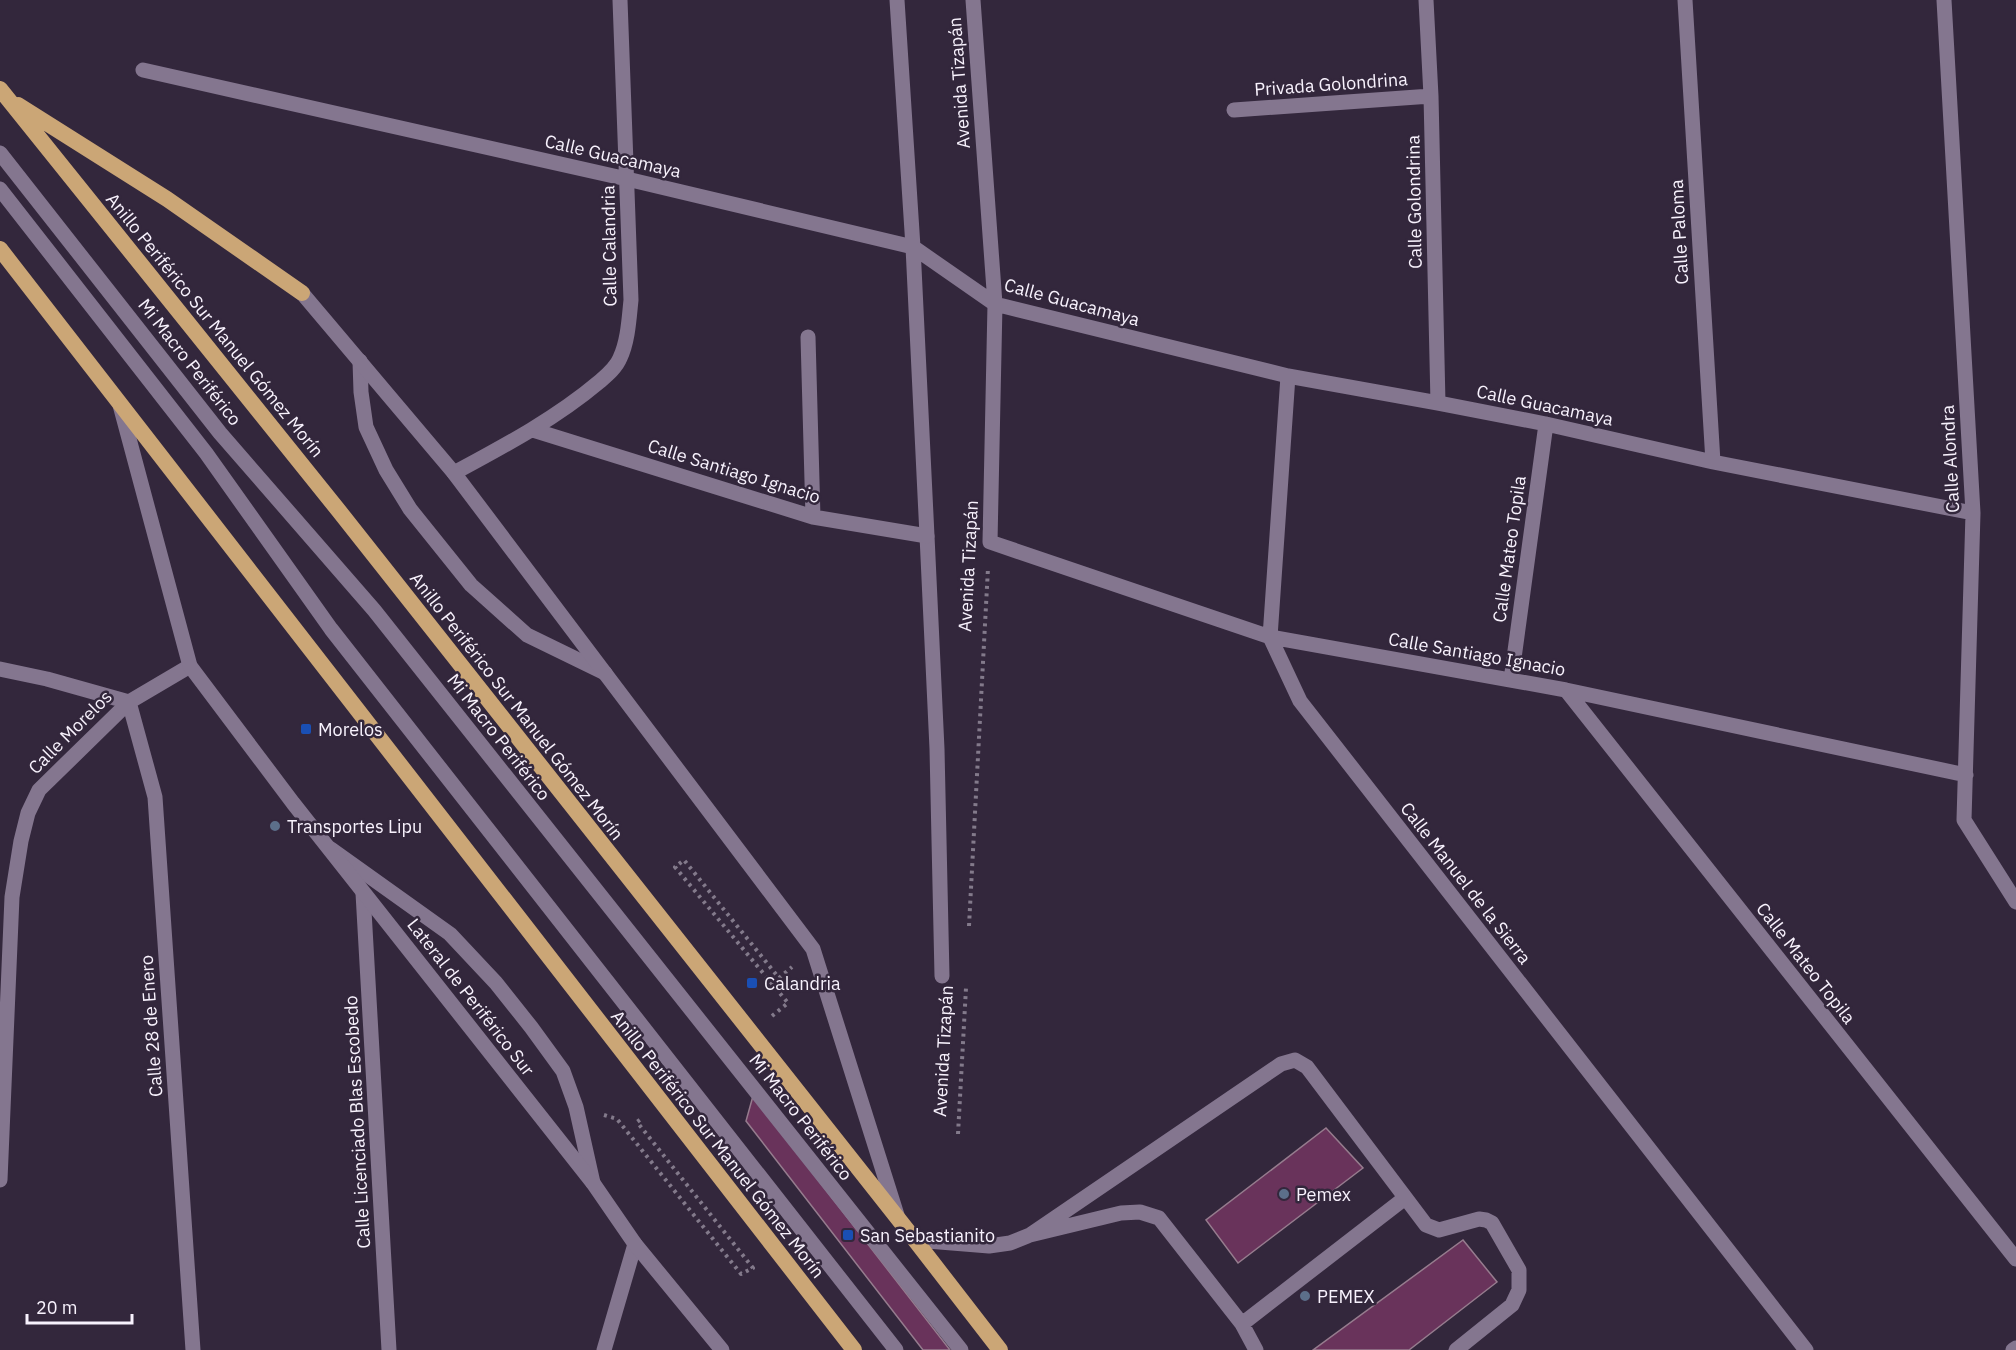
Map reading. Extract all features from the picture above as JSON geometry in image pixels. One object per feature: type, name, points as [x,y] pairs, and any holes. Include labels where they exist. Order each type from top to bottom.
[{"type":"highway","points":[[4,93],[167,199],[302,293]]},
{"type":"highway","name":"Anillo Periférico Sur Manuel Gómez Morín","points":[[4,93],[339,511],[1000,1350]]},
{"type":"highway","name":"Anillo Periférico Sur Manuel Gómez Morín","points":[[0,249],[854,1350]]},
{"type":"street","name":"Calle Calandria","points":[[454,473],[533,430],[586,393],[609,374],[620,360],[626,339],[631,300],[620,0]]},
{"type":"street","points":[[897,0],[913,248],[937,748],[942,976]]},
{"type":"street","name":"Avenida Tizapán","points":[[973,0],[995,304],[990,542]]},
{"type":"street","name":"Calle Golondrina","points":[[1426,0],[1431,96],[1438,403]]},
{"type":"street","name":"Calle Paloma","points":[[1685,0],[1713,462]]},
{"type":"street","name":"Calle Alondra","points":[[1944,0],[1973,513],[1964,820],[2016,902]]},
{"type":"street","name":"Calle Guacamaya","points":[[143,70],[627,179],[913,248],[995,304],[1288,376],[1546,424],[1713,462],[1973,513]]},
{"type":"street","name":"Privada Golondrina","points":[[1234,110],[1431,96]]},
{"type":"street","name":"Mi Macro Periférico","points":[[0,153],[220,433],[374,610],[961,1350]]},
{"type":"street","points":[[0,189],[206,453],[331,629],[896,1350]]},
{"type":"street","points":[[302,293],[454,473],[813,949],[898,1218]]},
{"type":"street","points":[[808,337],[813,516]]},
{"type":"street","points":[[360,362],[366,427],[386,470],[410,509],[471,585],[527,634],[605,673]]},
{"type":"street","name":"Calle Manuel de la Sierra","points":[[1288,376],[1270,637],[1300,701],[1806,1350]]},
{"type":"street","points":[[119,401],[190,666]]},
{"type":"street","name":"Calle Mateo Topila","points":[[1511,680],[1546,424]]},
{"type":"street","name":"Calle Santiago Ignacio","points":[[533,430],[813,516],[927,536]]},
{"type":"street","name":"Calle Santiago Ignacio","points":[[990,542],[1270,637],[1566,690],[1966,775]]},
{"type":"street","name":"Calle Morelos","points":[[0,1180],[2,1078],[12,897],[28,813],[39,790],[129,702],[190,666]]},
{"type":"street","name":"Lateral de Periférico Sur","points":[[190,666],[324,843],[593,1183],[635,1244],[722,1350]]},
{"type":"street","points":[[0,669],[47,678],[129,702]]},
{"type":"street","name":"Calle Mateo Topila","points":[[1566,690],[2016,1259]]},
{"type":"street","name":"Calle 28 de Enero","points":[[129,702],[155,797],[194,1350]]},
{"type":"street","points":[[324,843],[450,934],[496,983],[563,1071],[576,1107],[593,1183]]},
{"type":"street","name":"Calle Licenciado Blas Escobedo","points":[[363,893],[389,1350]]},
{"type":"street","points":[[915,1240],[989,1246],[1010,1243],[1030,1234],[1281,1064],[1295,1060],[1307,1067],[1426,1225],[1439,1230],[1479,1219],[1486,1220],[1492,1223],[1519,1270],[1520,1290],[1512,1305],[1456,1350]]},
{"type":"street","points":[[1242,1324],[1404,1198]]},
{"type":"street","points":[[1030,1234],[1121,1213],[1140,1212],[1159,1218],[1242,1324],[1256,1350]]},
{"type":"street","points":[[604,1350],[635,1244]]},
{"type":"path","name":"Avenida Tizapán","points":[[969,933],[990,542]]},
{"type":"path","points":[[788,1003],[675,867],[684,860],[779,978],[813,949]]},
{"type":"path","name":"Avenida Tizapán","points":[[958,1134],[966,980]]},
{"type":"path","points":[[576,1107],[617,1119],[741,1274],[753,1268],[637,1122]]},
{"type":"building","name":"San Sebastianito","points":[[753,1096],[950,1350],[923,1350],[746,1121]]},
{"type":"building","name":"Pemex","points":[[1326,1128],[1363,1168],[1238,1263],[1206,1220]]},
{"type":"building","name":"Pemex","points":[[1463,1240],[1497,1282],[1409,1350],[1313,1350]]},
{"type":"place","name":"Morelos","points":[[306,729]]},
{"type":"place","name":"Transportes Lipu","points":[[275,826]]},
{"type":"place","name":"Calandria","points":[[752,983]]},
{"type":"place","name":"Pemex","points":[[1284,1194]]},
{"type":"place","name":"San Sebastianito","points":[[848,1235]]},
{"type":"place","name":"PEMEX","points":[[1305,1296]]}]
